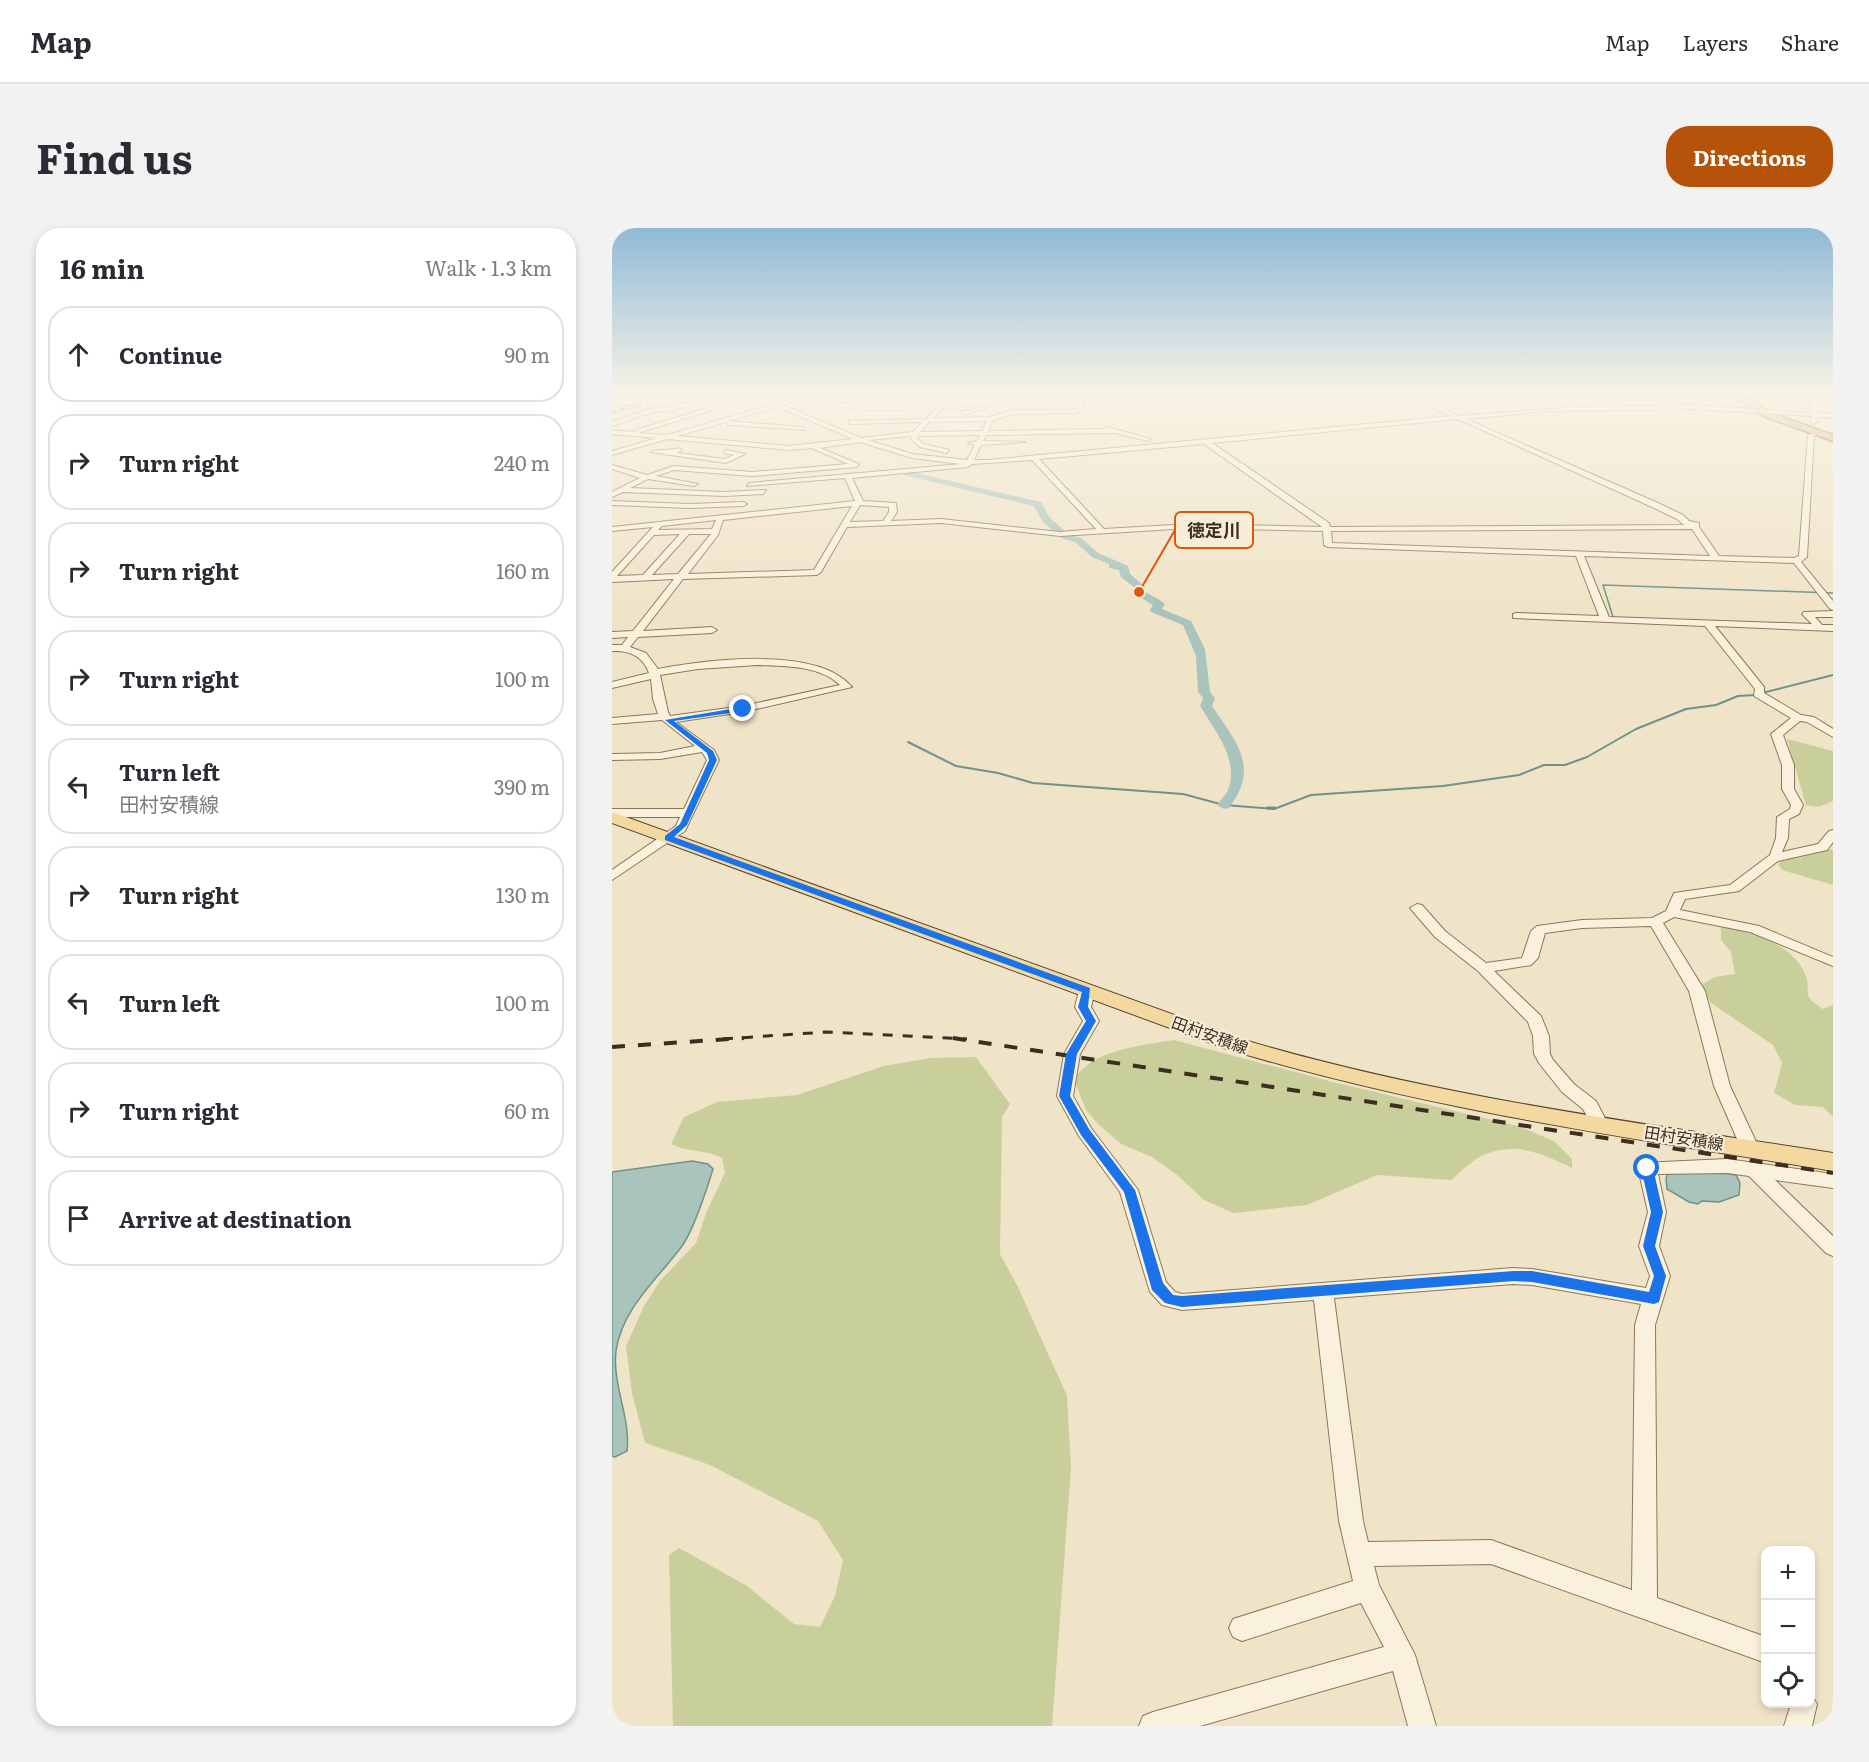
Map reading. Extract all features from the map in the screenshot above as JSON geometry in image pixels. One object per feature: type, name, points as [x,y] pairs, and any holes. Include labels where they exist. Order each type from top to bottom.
[{"type":"main road","name":"田村安積線","points":[[612,815],[668,838],[1234,1044],[1326,1073],[1431,1097],[1599,1124],[1751,1159],[1833,1162]]},
{"type":"street","points":[[740,485],[761,464]]},
{"type":"street","points":[[612,467],[646,477],[690,484],[749,485],[788,482],[821,483],[848,477],[968,464]]},
{"type":"street","points":[[1040,464],[1104,533]]},
{"type":"street","points":[[1238,464],[1326,525],[1328,545],[1796,561],[1803,557],[1809,464]]},
{"type":"street","points":[[1563,464],[1680,517],[1694,526],[1716,558]]},
{"type":"street","points":[[612,495],[646,477],[674,468],[752,474],[857,465],[881,474]]},
{"type":"street","points":[[612,578],[817,572],[845,525],[856,500],[848,477]]},
{"type":"street","points":[[614,485],[621,490],[736,494],[790,490],[788,482]]},
{"type":"street","points":[[614,485],[634,484]]},
{"type":"street","points":[[675,492],[690,484]]},
{"type":"street","points":[[736,494],[749,485]]},
{"type":"street","points":[[689,506],[706,493]]},
{"type":"street","points":[[789,506],[790,501],[856,500],[892,505],[893,512],[885,524]]},
{"type":"street","points":[[612,529],[856,500]]},
{"type":"street","points":[[612,503],[689,506],[751,503]]},
{"type":"street","points":[[689,506],[691,519]]},
{"type":"street","points":[[625,647],[717,531],[721,516]]},
{"type":"street","points":[[845,525],[948,522],[1060,534],[1191,526],[1328,529],[1694,526]]},
{"type":"street","points":[[612,578],[661,523]]},
{"type":"street","points":[[644,542],[664,542],[668,538],[717,531]]},
{"type":"street","points":[[653,533],[684,535]]},
{"type":"street","points":[[646,577],[658,557],[669,557],[684,535]]},
{"type":"street","points":[[633,554],[644,554]]},
{"type":"street","points":[[1580,554],[1605,619]]},
{"type":"street","points":[[682,561],[693,560]]},
{"type":"street","points":[[1796,561],[1833,607]]},
{"type":"street","points":[[1819,627],[1807,615],[1833,614]]},
{"type":"street","points":[[1516,616],[1833,628]]},
{"type":"street","points":[[1708,623],[1760,689],[1758,694],[1798,718],[1810,720],[1833,734]]},
{"type":"street","points":[[612,634],[712,630]]},
{"type":"street","points":[[612,648],[625,647],[638,653],[654,674],[655,690],[667,718],[705,748],[712,757],[712,764],[683,825],[668,838],[612,876]]},
{"type":"street","points":[[612,685],[654,674],[737,662],[780,662],[833,672],[847,687],[743,709],[667,718],[612,721]]},
{"type":"street","points":[[1777,857],[1776,852],[1782,837],[1781,822],[1783,817],[1795,812],[1797,805],[1788,789],[1788,765],[1777,736],[1778,731],[1798,718]]},
{"type":"street","points":[[612,757],[660,756],[705,748]]},
{"type":"street","points":[[612,815],[688,813]]},
{"type":"street","points":[[1672,913],[1679,896],[1734,888],[1777,857],[1822,847],[1833,834]]},
{"type":"street","points":[[1417,908],[1440,934],[1483,968],[1535,1020],[1541,1036],[1542,1054],[1547,1063],[1568,1088],[1590,1105],[1599,1124]]},
{"type":"street","points":[[1483,968],[1526,962],[1532,958],[1538,931],[1542,929],[1582,924],[1655,922],[1672,913],[1744,926],[1833,962]]},
{"type":"street","points":[[1655,922],[1697,991],[1722,1086],[1751,1159],[1833,1248]]},
{"type":"street","points":[[1087,990],[1083,1007],[1091,1021],[1072,1054],[1065,1096],[1085,1132],[1129,1190],[1157,1286],[1169,1299],[1182,1302],[1532,1276],[1654,1298]]},
{"type":"street","points":[[1644,1607],[1645,1325],[1660,1276],[1649,1246],[1657,1212],[1647,1168],[1727,1166],[1751,1159],[1833,1181]]},
{"type":"street","points":[[1323,1290],[1351,1521],[1367,1589],[1402,1655],[1422,1726]]},
{"type":"street","points":[[1360,1554],[1491,1552],[1761,1648]]},
{"type":"street","points":[[1242,1628],[1367,1589]]},
{"type":"street","points":[[1153,1726],[1402,1655]]},
{"type":"street","points":[[1798,1726],[1803,1708]]},
{"type":"green space","points":[[1787,739],[1833,751],[1833,801],[1819,807],[1806,805]]},
{"type":"green space","points":[[1822,847],[1833,850],[1833,885],[1782,870],[1778,864],[1784,859],[1801,858]]},
{"type":"green space","points":[[1721,927],[1757,936],[1781,947],[1799,964],[1805,974],[1808,996],[1815,1004],[1823,1009],[1833,1005],[1833,1117],[1823,1107],[1795,1105],[1774,1093],[1782,1063],[1773,1045],[1711,1003],[1701,985],[1715,977],[1735,974],[1731,952],[1721,940]]},
{"type":"green space","points":[[1174,1040],[1333,1082],[1518,1126],[1554,1141],[1572,1159],[1572,1168],[1539,1154],[1506,1149],[1481,1156],[1451,1180],[1377,1175],[1307,1205],[1233,1213],[1204,1200],[1177,1175],[1152,1157],[1121,1144],[1086,1110],[1074,1080],[1082,1070],[1104,1055]]},
{"type":"green space","points":[[976,1057],[1010,1104],[1002,1117],[1000,1254],[1018,1287],[1067,1396],[1071,1468],[1052,1726],[673,1726],[669,1555],[679,1548],[747,1586],[794,1624],[820,1627],[835,1596],[843,1560],[818,1521],[710,1465],[645,1443],[632,1393],[626,1346],[644,1306],[660,1281],[696,1243],[706,1213],[725,1173],[722,1158],[671,1144],[684,1117],[717,1102],[797,1095],[884,1066],[930,1058]]},
{"type":"water","points":[[692,1161],[708,1164],[713,1169],[695,1220],[682,1246],[633,1308],[620,1335],[615,1364],[628,1439],[627,1451],[615,1457],[612,1456],[612,1172]]},
{"type":"water","points":[[1715,1171],[1736,1175],[1740,1183],[1739,1195],[1719,1202],[1702,1201],[1698,1204],[1689,1202],[1667,1189],[1668,1174]]},
{"type":"waterway","points":[[907,473],[1038,504],[1046,520],[1064,536],[1078,540],[1095,555],[1114,563],[1113,566],[1124,568],[1125,575],[1140,587],[1139,592],[1150,601],[1160,604],[1155,610],[1187,623],[1202,656],[1204,692],[1209,698],[1206,706],[1230,746],[1238,768],[1235,790],[1224,805]]},
{"type":"waterway","points":[[1613,617],[1603,585],[1833,593]]},
{"type":"waterway","points":[[1762,693],[1833,675]]},
{"type":"waterway","points":[[908,742],[956,766],[998,773],[1033,783],[1183,794],[1224,805],[1274,809],[1311,795],[1443,786],[1519,775],[1544,765],[1565,765],[1587,757],[1636,729],[1686,709],[1716,705],[1738,696],[1755,695]]},
{"type":"waterway","points":[[1267,808],[1275,808]]},
{"type":"railway","points":[[723,1039],[826,1032],[956,1038]]},
{"type":"railway","points":[[612,1047],[744,1038]]},
{"type":"railway","points":[[956,1038],[967,1039]]},
{"type":"railway","points":[[956,1038],[1833,1173]]},
{"type":"place","name":"徳定川","points":[[1139,592]]},
{"type":"route","points":[[743,709],[668,720],[710,752],[713,760],[710,772],[683,825],[668,838],[1087,990],[1083,1007],[1088,1012],[1091,1021],[1072,1054],[1065,1096],[1069,1108],[1085,1132],[1129,1190],[1157,1286],[1169,1299],[1182,1302],[1514,1276],[1532,1276],[1654,1298],[1660,1276],[1649,1246],[1657,1212],[1647,1168]]}]
